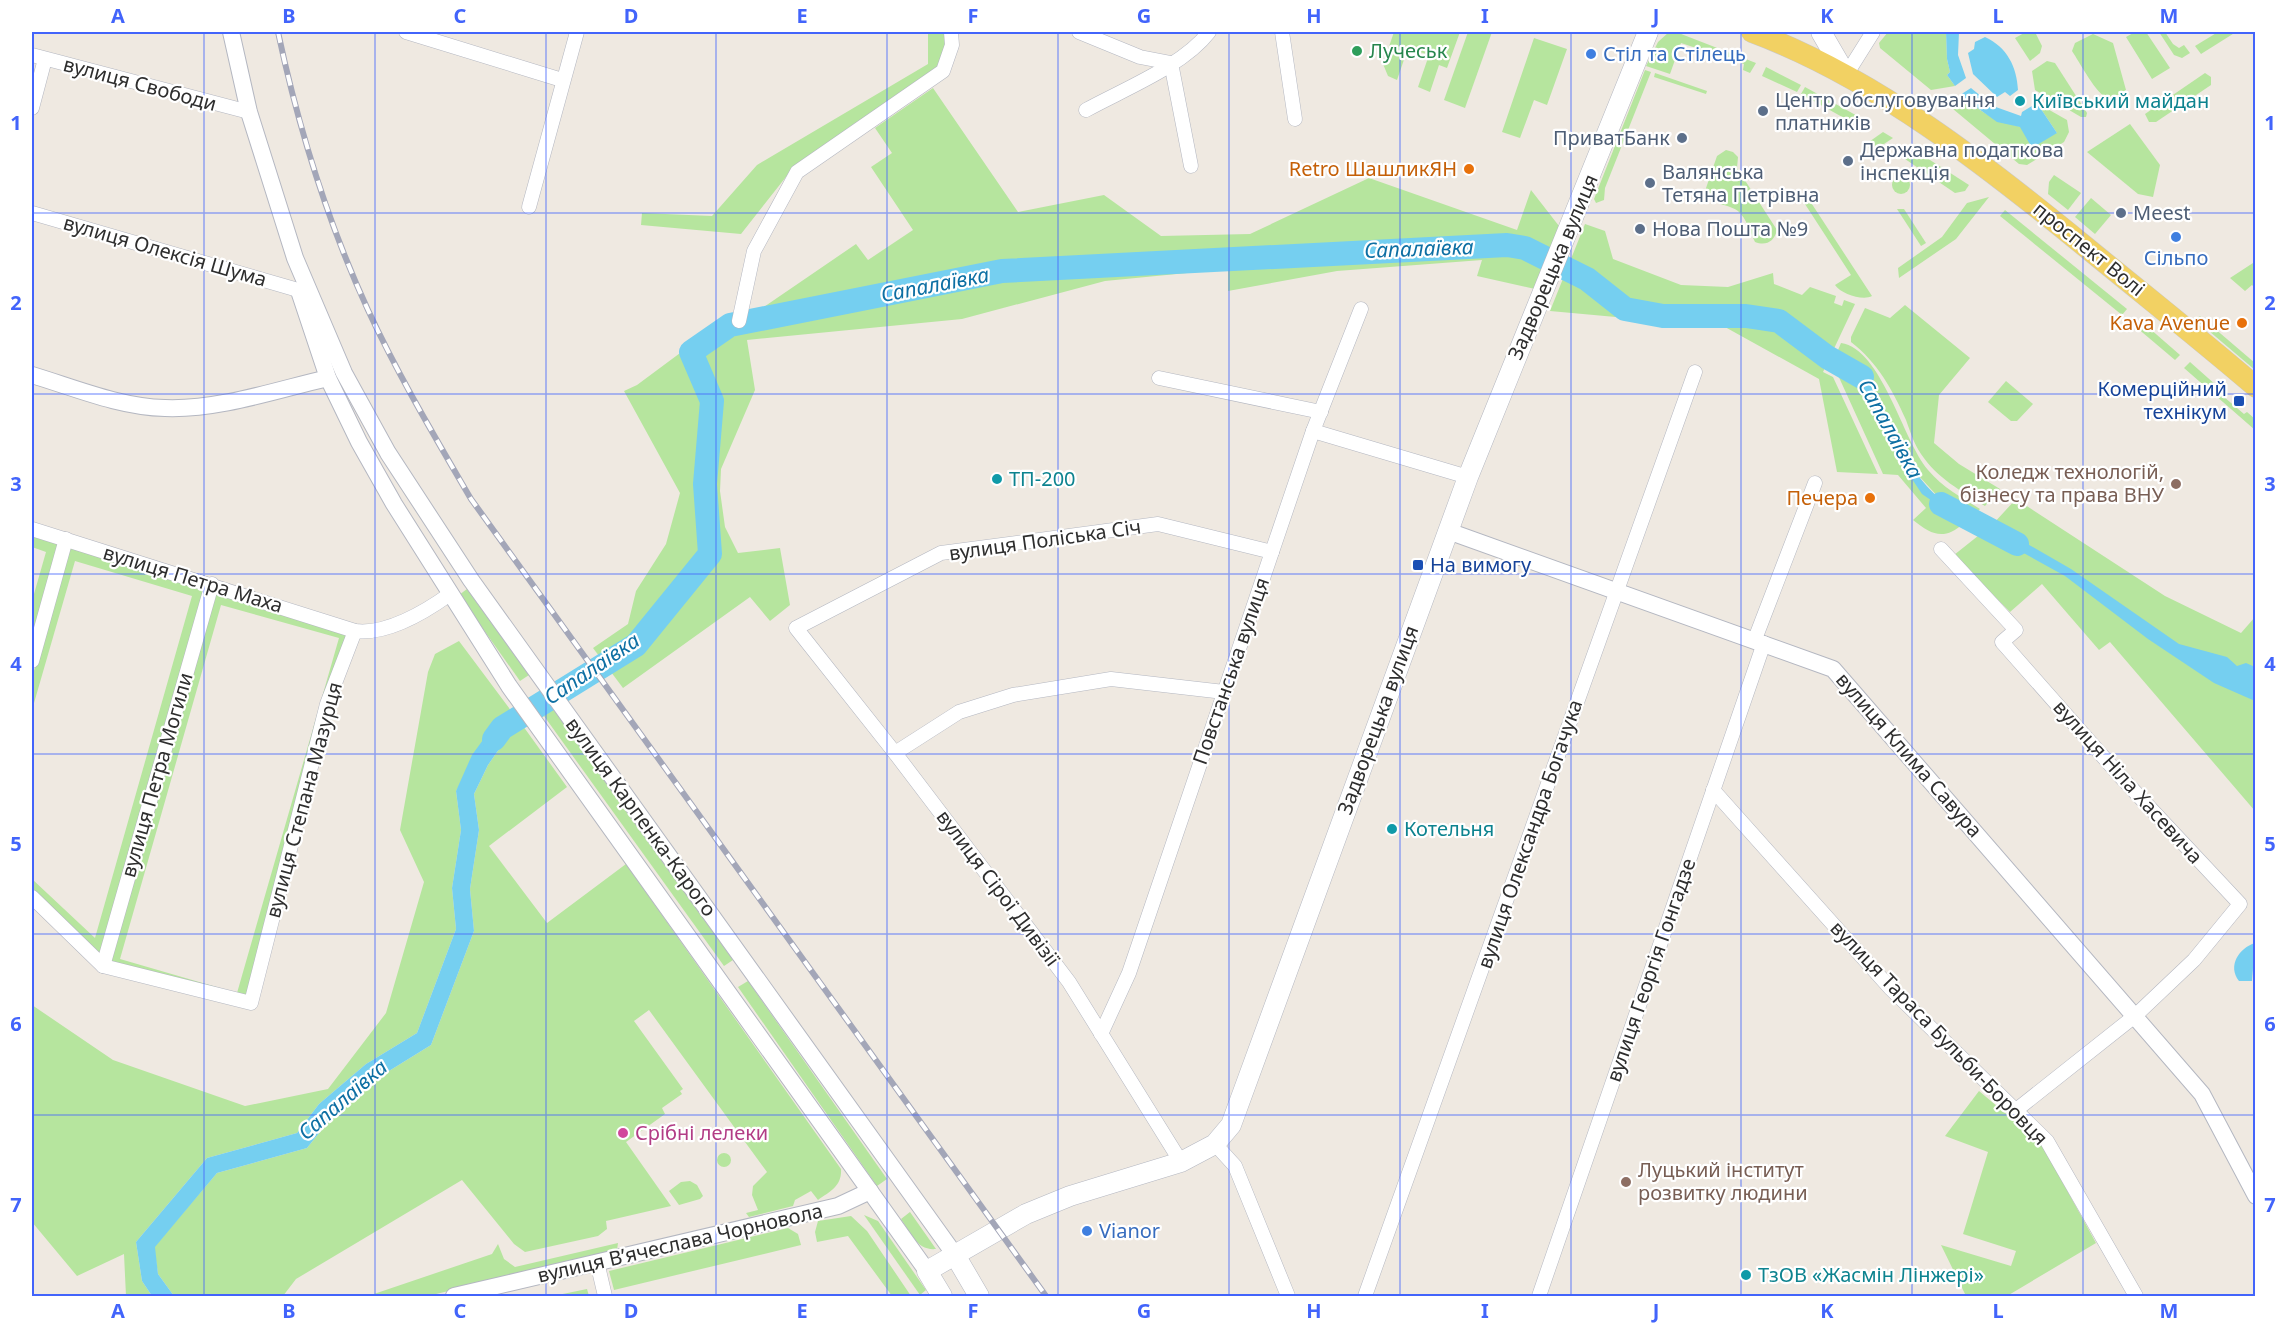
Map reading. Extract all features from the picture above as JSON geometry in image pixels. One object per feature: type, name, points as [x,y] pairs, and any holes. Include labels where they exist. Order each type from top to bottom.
[{"type":"main road","name":"Задворецька вулиця","points":[[927,1271],[1026,1214],[1070,1196],[1181,1162],[1215,1144],[1231,1125],[1468,477],[1524,335],[1568,236],[1648,32]]},
{"type":"main road","name":"проспект Волі","points":[[1752,32],[1798,48],[1825,62],[1961,149],[2061,227],[2256,387]]},
{"type":"main road","points":[[1821,32],[1846,75]]},
{"type":"main road","name":"вулиця Карпенка-Карого","points":[[955,1255],[979,1296]]},
{"type":"main road","name":"вулиця Карпенка-Карого","points":[[927,1271],[942,1296]]},
{"type":"street","name":"вулиця Карпенка-Карого","points":[[231,32],[249,112],[295,258],[344,373],[388,453],[471,580],[955,1255]]},
{"type":"street","points":[[406,32],[562,80]]},
{"type":"street","points":[[529,207],[562,80],[578,32]]},
{"type":"street","points":[[739,321],[754,251],[797,172],[943,71],[952,45],[951,32]]},
{"type":"street","points":[[1079,32],[1140,57],[1172,63]]},
{"type":"street","points":[[1086,110],[1172,63],[1199,45],[1209,32]]},
{"type":"street","points":[[1282,32],[1295,119]]},
{"type":"street","points":[[1846,75],[1873,32]]},
{"type":"street","name":"вулиця Свободи","points":[[38,57],[249,112]]},
{"type":"street","points":[[32,108],[38,57]]},
{"type":"street","points":[[1172,63],[1191,166]]},
{"type":"street","name":"вулиця Олексія Шума","points":[[32,213],[298,290]]},
{"type":"street","name":"вулиця Карпенка-Карого","points":[[295,258],[298,290],[328,378],[359,442],[394,504],[450,594],[509,686],[927,1271]]},
{"type":"street","name":"Повстанська вулиця","points":[[1101,1034],[1129,973],[1313,431],[1361,309]]},
{"type":"street","name":"вулиця Олександра Богачука","points":[[1365,1296],[1695,372]]},
{"type":"street","points":[[32,375],[128,404],[165,408],[204,406],[328,378]]},
{"type":"street","points":[[1160,378],[1321,412]]},
{"type":"street","points":[[1313,431],[1468,477]]},
{"type":"street","name":"вулиця Георгія Гонгадзе","points":[[1539,1296],[1815,483]]},
{"type":"street","name":"вулиця Поліська Січ","points":[[796,628],[941,553],[1158,524],[1272,552]]},
{"type":"street","name":"вулиця Петра Маха","points":[[32,529],[355,631]]},
{"type":"street","name":"вулиця Клима Савура","points":[[1448,531],[1833,669],[2136,1015],[2202,1094],[2256,1196]]},
{"type":"street","points":[[32,661],[66,539]]},
{"type":"street","name":"вулиця Ніла Хасевича","points":[[1941,549],[2016,630],[2002,642],[2121,777],[2240,904],[2194,960],[2136,1015]]},
{"type":"street","points":[[355,631],[370,633],[431,608],[471,580]]},
{"type":"street","name":"вулиця Петра Могили","points":[[103,966],[212,584]]},
{"type":"street","name":"вулиця Сірої Дивізії","points":[[796,628],[895,753],[1069,982],[1181,1162]]},
{"type":"street","name":"вулиця Степана Мазурця","points":[[103,966],[251,1003],[327,704],[355,631]]},
{"type":"street","points":[[895,753],[959,712],[1013,694],[1111,679],[1224,692]]},
{"type":"street","name":"вулиця Тараса Бульби-Боровця","points":[[1713,789],[1891,989],[2047,1141],[2136,1296]]},
{"type":"street","points":[[32,897],[103,966]]},
{"type":"street","points":[[723,983],[727,976],[739,970],[754,975]]},
{"type":"street","points":[[2015,1111],[2136,1015]]},
{"type":"street","points":[[1215,1144],[1234,1166],[1288,1296]]},
{"type":"street","name":"вулиця Вʼячеслава Чорновола","points":[[454,1296],[838,1206],[870,1191]]},
{"type":"street","points":[[597,1262],[605,1296]]},
{"type":"green space","points":[[928,32],[945,32],[946,44],[938,68],[793,168],[741,234],[641,225],[642,213],[712,216],[757,165],[928,64]]},
{"type":"green space","points":[[1394,32],[1460,32],[1447,68],[1439,65],[1430,92],[1418,87],[1429,55],[1408,48],[1397,80],[1388,76],[1383,64]]},
{"type":"green space","points":[[1468,32],[1492,32],[1465,108],[1444,100]]},
{"type":"green space","points":[[1669,32],[1676,32],[1756,63],[1750,73],[1743,70],[1744,64],[1681,43],[1670,74],[1646,66],[1658,42]]},
{"type":"green space","points":[[1888,32],[1946,32],[1950,72],[1947,75],[1955,86],[1931,90],[1880,48],[1879,43]]},
{"type":"green space","points":[[2026,32],[2036,34],[2042,46],[2040,53],[2030,61],[2015,38]]},
{"type":"green space","points":[[2135,32],[2143,34],[2146,32],[2170,68],[2152,79],[2126,37]]},
{"type":"green space","points":[[2159,32],[2165,32],[2173,44],[2179,48],[2184,45],[2190,53],[2182,58],[2174,55]]},
{"type":"green space","points":[[2218,32],[2236,32],[2201,54],[2195,46]]},
{"type":"green space","points":[[2093,34],[2113,43],[2126,90],[2113,98],[2104,96],[2099,91],[2088,78],[2072,51],[2075,43]]},
{"type":"green space","points":[[1534,38],[1567,49],[1547,105],[1534,100],[1520,138],[1502,132]]},
{"type":"green space","points":[[2047,61],[2055,63],[2087,113],[2086,117],[2081,117],[2035,90],[2032,71]]},
{"type":"green space","points":[[1766,67],[1801,85],[1797,92],[1762,76]]},
{"type":"green space","points":[[1645,70],[1651,72],[1605,188],[1604,200],[1596,203],[1594,199]]},
{"type":"green space","points":[[1655,73],[1707,91],[1706,94],[1654,77]]},
{"type":"green space","points":[[2205,73],[2211,77],[2211,85],[2156,122],[2149,122],[2145,114]]},
{"type":"green space","points":[[1805,87],[1861,118],[1853,123],[1801,94]]},
{"type":"green space","points":[[933,88],[1018,212],[1104,195],[1161,236],[1250,234],[1369,178],[1517,230],[1531,190],[1559,226],[1535,289],[1477,276],[1482,260],[1337,271],[1228,291],[1228,269],[1105,281],[962,319],[747,340],[755,390],[721,469],[720,491],[725,527],[738,553],[780,548],[790,605],[770,621],[750,597],[623,688],[593,648],[628,624],[636,591],[666,544],[680,493],[624,391],[637,385],[734,313],[758,311],[856,244],[868,260],[913,230],[871,167],[892,153],[875,128]]},
{"type":"green space","points":[[1960,95],[1968,107],[1972,104],[2001,121],[2057,133],[2037,103],[2067,120],[2069,132],[2064,142],[2027,165],[2019,164],[1953,109]]},
{"type":"green space","points":[[2130,124],[2160,165],[2153,197],[2138,194],[2087,152]]},
{"type":"green space","points":[[1883,132],[1893,138],[1872,152],[1866,144]]},
{"type":"green space","points":[[1726,150],[1738,157],[1737,168],[1777,230],[1774,238],[1769,242],[1755,242],[1738,211],[1715,202],[1707,196],[1705,191],[1717,156]]},
{"type":"green space","points":[[1916,151],[1969,185],[1965,191],[1955,193],[1905,159]]},
{"type":"green space","points":[[2054,175],[2081,193],[2068,210],[2048,194],[2049,182]]},
{"type":"green space","points":[[1901,176],[1907,179],[1910,185],[1907,191],[1901,194],[1895,191],[1892,185],[1895,179]]},
{"type":"green space","points":[[1989,197],[1956,239],[1899,278],[1898,268],[1942,237],[1967,203]]},
{"type":"green space","points":[[1808,198],[1872,296],[1863,298],[1852,296],[1835,285],[1851,275],[1803,201]]},
{"type":"green space","points":[[2091,198],[2111,215],[2095,234],[2075,217]]},
{"type":"green space","points":[[1897,209],[1904,209],[1926,243],[1921,246]]},
{"type":"green space","points":[[2005,210],[2127,309],[2122,315],[2000,216]]},
{"type":"green space","points":[[1585,224],[1605,231],[1613,259],[1681,285],[1728,287],[1773,273],[1774,284],[1802,295],[1810,287],[1836,296],[1834,303],[1842,306],[1844,300],[1855,304],[1823,372],[1833,377],[1878,474],[1837,472],[1819,379],[1725,327],[1550,311]]},
{"type":"green space","points":[[2253,263],[2255,288],[2252,285],[2245,291],[2230,278]]},
{"type":"green space","points":[[1905,305],[1970,358],[1939,395],[1934,443],[1959,464],[2000,489],[1985,506],[1950,483],[1927,463],[1916,446],[1890,387],[1869,359],[1851,342],[1851,337],[1865,308],[1890,318]]},
{"type":"green space","points":[[2200,316],[2255,363],[2255,370],[2196,320]]},
{"type":"green space","points":[[2141,321],[2180,355],[2175,360],[2136,327]]},
{"type":"green space","points":[[1841,343],[1855,349],[1868,361],[1880,378],[1928,470],[1952,492],[1980,509],[1973,516],[1940,499],[1919,476],[1860,367],[1835,357]]},
{"type":"green space","points":[[2190,362],[2226,394],[2224,397],[2244,414],[2247,412],[2255,419],[2255,430],[2184,368]]},
{"type":"green space","points":[[1832,364],[1849,373],[1860,383],[1896,455],[1936,506],[1964,523],[1957,529],[1938,534],[1913,520],[1926,508],[1898,475],[1883,474],[1837,373],[1830,369]]},
{"type":"green space","points":[[2006,381],[2033,404],[2017,421],[2011,421],[1988,402]]},
{"type":"green space","points":[[2016,499],[2165,596],[2241,633],[2255,617],[2255,811],[2110,642],[2099,650],[2042,584],[2010,612],[1954,555],[1993,524]]},
{"type":"green space","points":[[32,534],[60,543],[32,643],[32,601],[46,552],[32,547]]},
{"type":"green space","points":[[69,545],[206,587],[101,956],[32,889],[32,879],[95,938],[192,596],[75,561],[32,710],[32,678]]},
{"type":"green space","points":[[467,589],[529,675],[520,681],[459,595]]},
{"type":"green space","points":[[215,590],[348,634],[247,997],[109,962]],"holes":[[[221,605],[339,638],[237,993],[120,959]]]},
{"type":"green space","points":[[459,641],[512,712],[496,722],[456,791],[461,830],[452,888],[456,929],[417,1033],[366,1064],[319,1104],[297,1133],[207,1158],[136,1242],[142,1281],[152,1296],[126,1296],[124,1254],[77,1276],[32,1222],[32,1005],[113,1060],[245,1106],[328,1089],[386,1013],[424,882],[400,830],[428,672],[435,654]]},
{"type":"green space","points":[[553,709],[733,960],[724,966],[544,716]]},
{"type":"green space","points":[[523,726],[567,787],[489,846],[547,923],[626,864],[841,1169],[838,1184],[818,1200],[811,1191],[795,1200],[793,1206],[749,1217],[746,1213],[758,1210],[752,1195],[753,1186],[767,1172],[649,1010],[634,1021],[683,1089],[680,1091],[682,1094],[662,1108],[665,1114],[626,1142],[671,1206],[606,1221],[607,1229],[598,1236],[525,1252],[514,1244],[462,1180],[296,1279],[283,1296],[174,1296],[158,1274],[154,1247],[217,1173],[307,1148],[332,1117],[376,1079],[431,1045],[474,931],[470,889],[479,830],[474,794],[488,765],[509,735]]},
{"type":"green space","points":[[748,981],[887,1179],[877,1186],[738,987]]},
{"type":"green space","points":[[1979,1091],[2041,1143],[2096,1243],[2007,1296],[1966,1296],[1941,1245],[2011,1266],[2016,1251],[1963,1234],[1988,1152],[1945,1136]]},
{"type":"green space","points":[[721,1153],[727,1153],[731,1160],[727,1167],[721,1167],[717,1163],[717,1157]]},
{"type":"green space","points":[[690,1181],[697,1185],[703,1196],[679,1205],[669,1191],[681,1182]]},
{"type":"green space","points":[[910,1212],[936,1249],[924,1247],[911,1235],[901,1219]]},
{"type":"green space","points":[[864,1215],[878,1221],[926,1290],[920,1295]]},
{"type":"green space","points":[[851,1216],[867,1231],[911,1296],[892,1296],[848,1236],[817,1242],[815,1232],[818,1221]]},
{"type":"green space","points":[[788,1228],[798,1234],[801,1245],[614,1290],[609,1271]]},
{"type":"green space","points":[[618,1243],[617,1250],[428,1296],[368,1296],[492,1254],[498,1244],[504,1259],[515,1267]]},
{"type":"green space","points":[[587,1289],[589,1296],[553,1296]]},
{"type":"water","points":[[1946,32],[1959,32],[1958,55],[1966,78],[1955,86],[1947,75],[1950,72]]},
{"type":"water","points":[[1985,37],[2005,52],[2016,73],[2018,90],[2010,96],[2005,92],[1997,97],[1973,74],[1968,53],[1974,49],[1975,42]]},
{"type":"water","points":[[1971,88],[1993,106],[2021,116],[2022,112],[2037,103],[2057,133],[2032,148],[2020,127],[1997,122],[1972,104],[1968,107],[1960,95]]},
{"type":"water","points":[[1835,357],[1860,367],[1865,373],[1896,440],[1927,486],[1947,504],[1973,516],[1964,523],[1922,494],[1896,455],[1860,383],[1849,373],[1832,364]]},
{"type":"water","points":[[1993,524],[2071,569],[2179,644],[2227,657],[2237,666],[2246,663],[2255,667],[2255,701],[2214,683],[2148,639],[2065,576],[1984,531]]},
{"type":"water","points":[[512,712],[523,726],[509,735],[488,765],[474,794],[479,830],[470,889],[474,931],[431,1045],[376,1079],[332,1117],[307,1148],[217,1173],[155,1247],[158,1274],[174,1296],[152,1296],[142,1281],[136,1242],[207,1158],[297,1133],[319,1104],[366,1064],[417,1033],[456,929],[452,888],[461,830],[456,791],[472,755],[496,722]]},
{"type":"water","points":[[2255,943],[2252,981],[2239,981],[2234,969],[2237,958],[2244,949]]},
{"type":"waterway","name":"Сапалаївка","points":[[494,739],[502,728],[636,645],[710,554],[705,484],[712,401],[691,352],[730,325],[1002,271],[1507,245],[1525,248],[1587,279],[1625,309],[1663,316],[1746,316],[1779,321],[1827,357],[1862,377]]},
{"type":"waterway","name":"Сапалаївка","points":[[1941,504],[2017,544]]},
{"type":"railway","points":[[278,32],[295,103],[316,174],[353,277],[417,406],[471,499],[1046,1296]]},
{"type":"place","name":"Лучеськ","points":[[1357,51]]},
{"type":"place","name":"Стіл та Стілець","points":[[1591,54]]},
{"type":"place","name":"Київський майдан","points":[[2020,101]]},
{"type":"place","name":"Центр обслуговування платників","points":[[1763,111]]},
{"type":"place","name":"ПриватБанк","points":[[1682,138]]},
{"type":"place","name":"Державна податкова інспекція","points":[[1848,161]]},
{"type":"place","name":"Retro ШашликЯН","points":[[1469,169]]},
{"type":"place","name":"Валянська Тетяна Петрівна","points":[[1650,183]]},
{"type":"place","name":"Meest","points":[[2121,213]]},
{"type":"place","name":"Нова Пошта №9","points":[[1640,229]]},
{"type":"place","name":"Сільпо","points":[[2176,237]]},
{"type":"place","name":"Kava Avenue","points":[[2242,323]]},
{"type":"place","name":"Комерційний технікум","points":[[2239,401]]},
{"type":"place","name":"ТП-200","points":[[997,479]]},
{"type":"place","name":"Коледж технологій, бізнесу та права ВНУ","points":[[2176,484]]},
{"type":"place","name":"Печера","points":[[1870,498]]},
{"type":"place","name":"На вимогу","points":[[1418,565]]},
{"type":"place","name":"Котельня","points":[[1392,829]]},
{"type":"place","name":"Срібні лелеки","points":[[623,1133]]},
{"type":"place","name":"Луцький інститут розвитку людини","points":[[1626,1182]]},
{"type":"place","name":"Vianor","points":[[1087,1231]]},
{"type":"place","name":"ТзОВ «Жасмін Лінжері»","points":[[1746,1275]]}]
